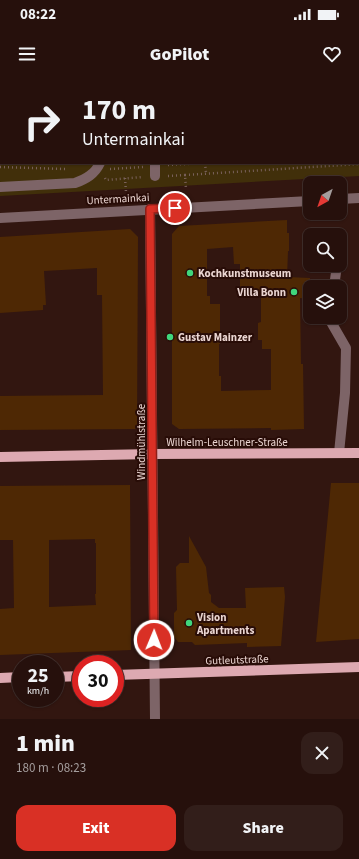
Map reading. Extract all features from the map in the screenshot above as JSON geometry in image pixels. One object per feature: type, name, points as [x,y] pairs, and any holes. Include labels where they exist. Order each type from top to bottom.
[{"type":"main road","name":"Wilhelm-Leuschner-Straße","points":[[0,457],[153,454],[359,453]]},
{"type":"main road","name":"Gutleutstraße","points":[[124,675],[359,667]]},
{"type":"main road","points":[[0,678],[12,677]]},
{"type":"street","points":[[155,165],[155,176]]},
{"type":"street","points":[[0,187],[74,183],[84,179],[99,166]]},
{"type":"street","points":[[347,199],[359,198]]},
{"type":"street","name":"Untermainkai","points":[[0,218],[303,201]]},
{"type":"street","name":"Windmühlstraße","points":[[150,209],[155,719]]},
{"type":"street","points":[[332,324],[346,348],[345,393],[339,454]]},
{"type":"path","points":[[99,166],[180,164]]},
{"type":"path","points":[[205,164],[206,173]]},
{"type":"path","points":[[106,180],[359,164]]},
{"type":"path","points":[[0,167],[69,169]]},
{"type":"path","points":[[185,175],[186,189]]},
{"type":"path","points":[[125,178],[126,192]]},
{"type":"shaded area","points":[[0,164],[359,164],[359,176],[303,176],[303,179],[0,196]]},
{"type":"building","points":[[287,220],[289,251],[287,277],[310,278],[310,280],[303,280],[303,298],[300,298],[304,429],[179,429],[172,424],[172,234],[179,226]],"holes":[[[233,247],[234,264],[240,264],[240,296],[261,296],[261,322],[258,323],[258,340],[262,340],[262,349],[271,349],[271,390],[221,391],[221,376],[219,376],[220,304],[210,304],[210,296],[207,296],[207,249]]]},
{"type":"building","points":[[130,229],[138,237],[137,429],[0,430],[0,396],[103,395],[102,295],[97,295],[97,268],[44,271],[46,305],[43,305],[43,310],[0,313],[0,237]]},
{"type":"building","points":[[331,483],[359,483],[359,639],[316,642]]},
{"type":"building","points":[[130,485],[131,650],[0,655],[0,609],[14,608],[13,540],[0,540],[0,486]],"holes":[[[95,539],[96,605],[49,607],[49,540]]]},
{"type":"building","points":[[189,536],[206,567],[211,602],[219,608],[246,608],[245,588],[284,587],[285,597],[281,646],[247,647],[247,643],[195,645],[192,642],[178,642],[174,637],[174,613],[177,610],[176,567],[180,563],[189,563]]},
{"type":"place","name":"Kochkunstmuseum","points":[[190,273]]},
{"type":"place","name":"Villa Bonn","points":[[294,292]]},
{"type":"place","name":"Gustav Mainzer","points":[[170,337]]},
{"type":"place","name":"Vision Apartments","points":[[189,623]]},
{"type":"route","points":[[154,640],[150,209],[175,208]]}]
